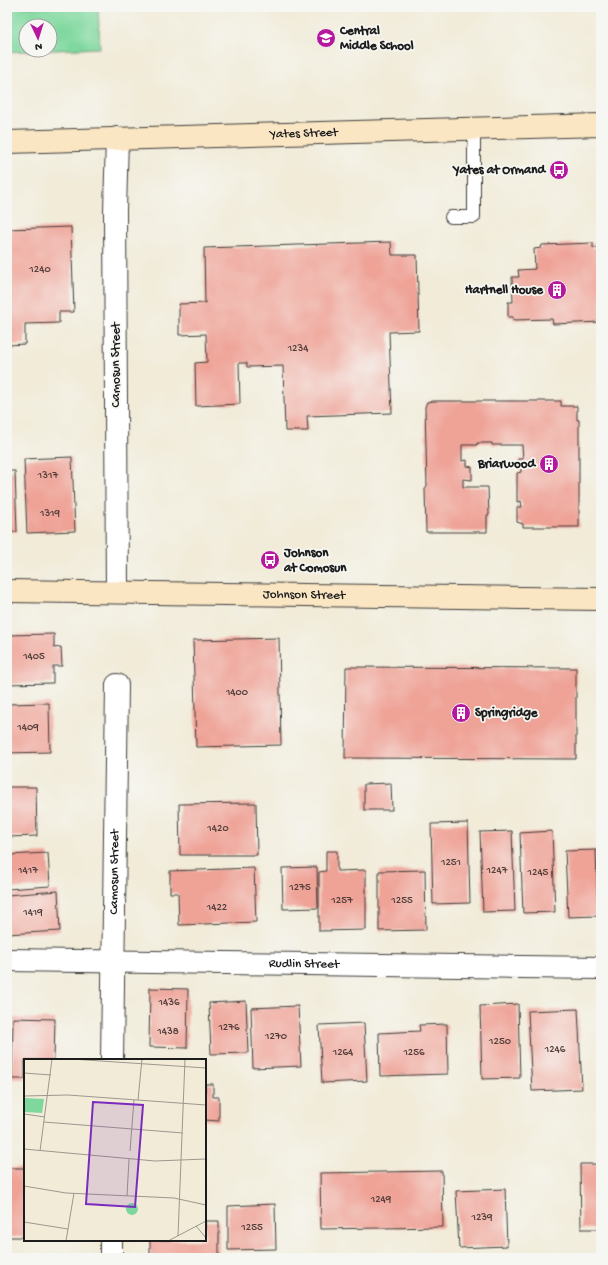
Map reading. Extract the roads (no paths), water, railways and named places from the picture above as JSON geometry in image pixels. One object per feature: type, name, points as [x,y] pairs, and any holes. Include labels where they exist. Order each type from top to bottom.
[{"type":"main road","name":"Yates Street","points":[[7,142],[601,126]]},
{"type":"main road","name":"Johnson Street","points":[[7,591],[117,591],[601,599]]},
{"type":"street","name":"Camosun Street","points":[[117,138],[115,210],[117,591]]},
{"type":"street","name":"Camosun Street","points":[[112,1059],[112,962],[117,685]]},
{"type":"street","name":"Rudlin Street","points":[[7,960],[601,968]]},
{"type":"street","points":[[110,1258],[111,1241]]},
{"type":"lane","points":[[451,217],[474,216],[474,129]]},
{"type":"place","name":"Central Middle School","points":[[326,38]]},
{"type":"place","name":"Yates at Ormand","points":[[559,170]]},
{"type":"place","name":"Hartnell House","points":[[557,290]]},
{"type":"place","name":"Briarwood","points":[[549,464]]},
{"type":"place","name":"Johnson at Comosun","points":[[270,560]]},
{"type":"place","name":"Springridge","points":[[461,713]]}]
